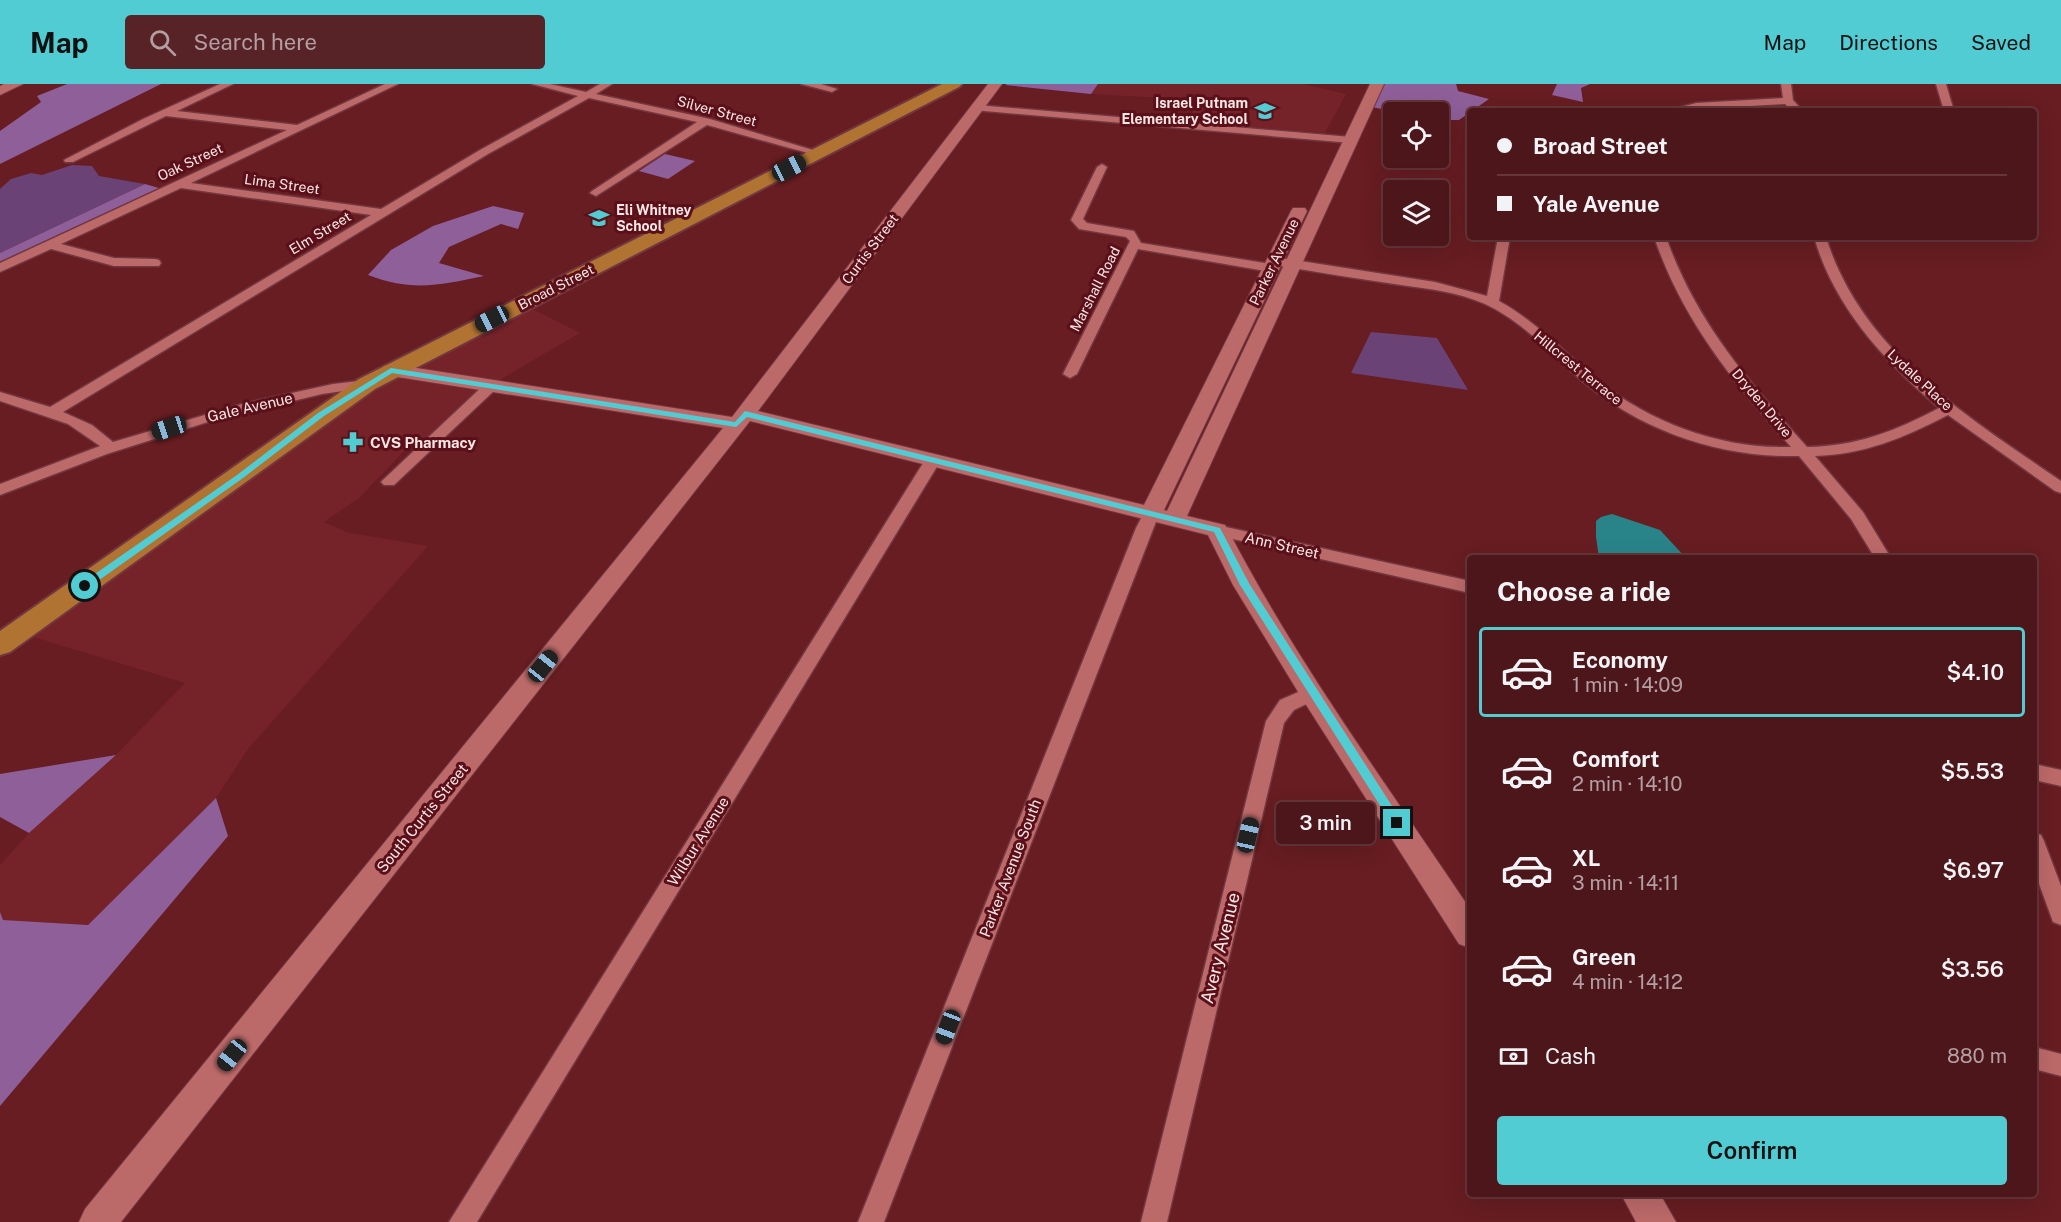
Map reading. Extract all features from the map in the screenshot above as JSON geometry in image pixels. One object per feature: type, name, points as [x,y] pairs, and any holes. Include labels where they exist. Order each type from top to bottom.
[{"type":"main road","name":"Broad Street","points":[[0,645],[367,384],[954,84]]},
{"type":"street","points":[[0,91],[16,84]]},
{"type":"street","points":[[69,160],[228,84]]},
{"type":"street","name":"Oak Street","points":[[0,268],[393,84]]},
{"type":"street","name":"Silver Street","points":[[537,84],[706,121],[818,153]]},
{"type":"street","name":"Elm Street","points":[[51,412],[484,152],[607,84]]},
{"type":"street","points":[[806,84],[832,89]]},
{"type":"street","name":"Curtis Street","points":[[741,419],[995,84]]},
{"type":"street","points":[[1786,84],[1788,101],[1795,108]]},
{"type":"street","points":[[1941,84],[1948,108]]},
{"type":"street","name":"Parker Avenue","points":[[1151,514],[1241,330],[1280,265],[1316,196],[1364,91]]},
{"type":"street","points":[[1689,108],[1788,101]]},
{"type":"street","points":[[977,108],[1343,134]]},
{"type":"street","points":[[165,113],[298,128]]},
{"type":"street","points":[[596,193],[706,121]]},
{"type":"street","points":[[1102,167],[1077,220],[1083,226],[1130,234],[1136,241],[1134,245]]},
{"type":"street","name":"Lima Street","points":[[178,184],[382,213]]},
{"type":"street","points":[[1492,303],[1503,240]]},
{"type":"street","name":"Dryden Drive","points":[[1661,240],[1666,260],[1701,328],[1756,398],[1853,510],[1881,555]]},
{"type":"street","name":"Lydale Place","points":[[1821,240],[1829,267],[1858,315],[1879,342],[1949,410],[2061,488]]},
{"type":"street","points":[[50,245],[114,262],[155,263]]},
{"type":"street","name":"Marshall Road","points":[[1070,374],[1134,245],[1280,265]]},
{"type":"street","name":"Parker Avenue","points":[[1174,520],[1261,334],[1280,265]]},
{"type":"street","name":"Hillcrest Terrace","points":[[1280,265],[1437,286],[1492,303],[1518,318],[1610,397],[1643,418],[1683,435],[1725,446],[1804,453],[1849,448],[1893,436],[1949,410]]},
{"type":"street","points":[[1241,330],[1261,334]]},
{"type":"street","name":"Ann Street","points":[[391,370],[490,386],[741,419],[933,460],[1174,520],[1467,586]]},
{"type":"street","name":"Gale Avenue","points":[[0,490],[110,447],[246,407],[331,388],[367,384]]},
{"type":"street","points":[[389,482],[490,386]]},
{"type":"street","points":[[0,396],[51,412],[102,439],[110,447]]},
{"type":"street","points":[[1203,410],[1224,414]]},
{"type":"street","name":"South Curtis Street","points":[[98,1222],[741,419]]},
{"type":"street","name":"Wilbur Avenue","points":[[462,1222],[933,460]]},
{"type":"street","name":"Parker Avenue South","points":[[871,1222],[1151,514]]},
{"type":"street","points":[[1217,530],[1245,585],[1312,693],[1467,930]]},
{"type":"street","name":"Avery Avenue","points":[[1154,1222],[1275,721],[1287,705],[1312,693]]},
{"type":"street","points":[[2037,773],[2061,778]]},
{"type":"street","points":[[2037,849],[2061,916]]},
{"type":"street","points":[[2037,1059],[2061,1065]]},
{"type":"street","points":[[1640,1197],[1657,1222]]},
{"type":"shaded area","points":[[67,84],[161,84],[0,164],[0,131],[41,102],[37,96]]},
{"type":"shaded area","name":"Israel Putnam Elementary School","points":[[1098,84],[1303,84],[1346,94],[1325,133],[1187,122],[1197,100],[1091,94]]},
{"type":"shaded area","points":[[1098,84],[1091,94],[1005,85]]},
{"type":"shaded area","points":[[1381,84],[1456,84],[1458,91],[1489,99],[1476,108],[1467,108],[1467,114],[1459,120],[1449,120],[1449,102],[1383,102],[1383,109],[1371,107]]},
{"type":"shaded area","points":[[1557,84],[1590,84],[1581,88],[1583,102],[1552,95]]},
{"type":"shaded area","points":[[665,154],[695,161],[668,179],[639,171]]},
{"type":"shaded area","points":[[72,165],[92,166],[99,176],[145,184],[0,253],[0,189],[11,179],[31,173],[42,175]]},
{"type":"shaded area","points":[[145,184],[159,188],[0,262],[0,253]]},
{"type":"shaded area","points":[[493,206],[524,213],[518,229],[501,224],[449,247],[439,263],[484,276],[440,284],[412,285],[398,284],[368,275],[391,250],[433,226]]},
{"type":"shaded area","points":[[529,307],[580,333],[479,392],[428,438],[413,442],[359,498],[324,522],[349,533],[428,546],[248,749],[216,798],[88,925],[3,920],[0,912],[0,865],[29,833],[116,755],[185,683],[30,636],[365,396]]},
{"type":"shaded area","points":[[1371,332],[1437,338],[1468,390],[1351,373]]},
{"type":"shaded area","points":[[116,755],[29,833],[0,817],[0,774]]},
{"type":"shaded area","points":[[216,798],[228,836],[0,1106],[0,912],[3,920],[88,925]]},
{"type":"water","points":[[1612,514],[1660,530],[1683,555],[1599,555],[1596,521]]},
{"type":"place","name":"Israel Putnam Elementary School","points":[[1265,111]]},
{"type":"place","name":"Eli Whitney School","points":[[599,218]]},
{"type":"place","name":"CVS Pharmacy","points":[[353,442]]},
{"type":"route","points":[[85,586],[240,476],[321,415],[391,370],[736,424],[745,414],[1217,530],[1245,585],[1397,823]]}]
